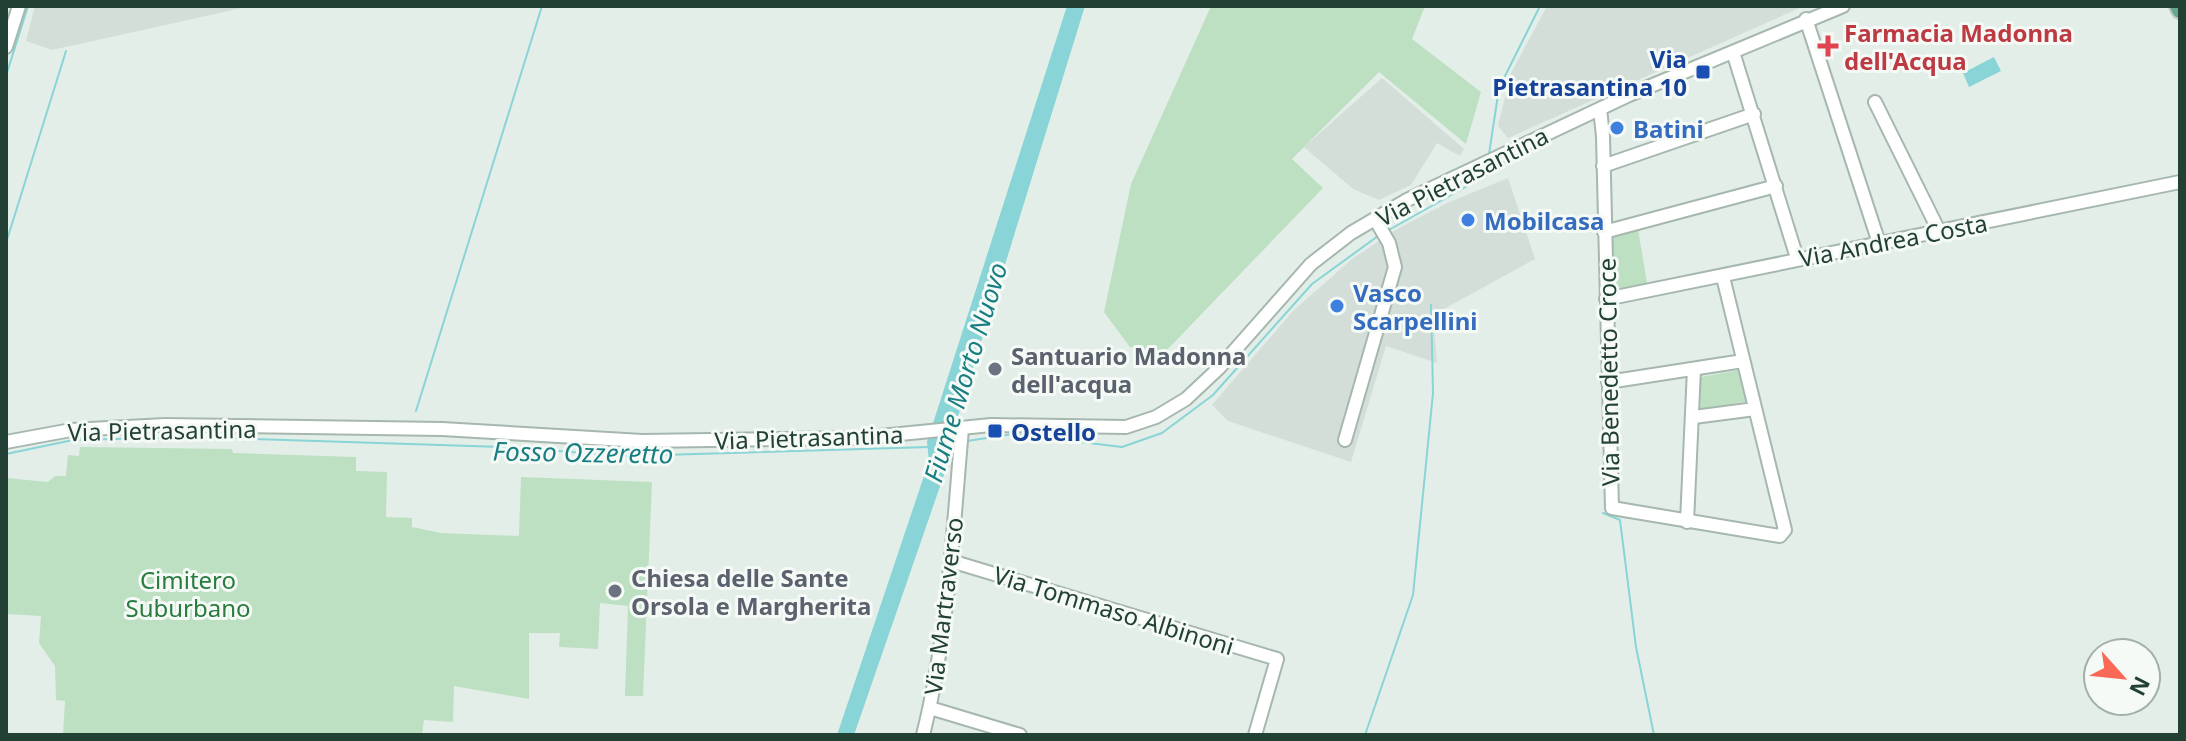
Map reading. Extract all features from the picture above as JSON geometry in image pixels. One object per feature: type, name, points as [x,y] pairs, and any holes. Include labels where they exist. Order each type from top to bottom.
[{"type":"street","points":[[6,47],[19,6]]},
{"type":"street","name":"Via Pietrasantina","points":[[6,442],[71,430],[165,425],[442,429],[633,441],[860,438],[930,432],[961,435],[1022,424],[1102,430],[1126,427],[1163,414],[1207,380],[1311,264],[1375,219],[1481,162],[1806,19],[1843,6]]},
{"type":"street","points":[[1806,19],[1879,243]]},
{"type":"street","points":[[1733,52],[1797,258]]},
{"type":"street","points":[[1875,102],[1939,231]]},
{"type":"street","name":"Via Benedetto Croce","points":[[1600,109],[1612,508],[1772,537],[1783,535],[1755,409]]},
{"type":"street","points":[[1603,166],[1754,114]]},
{"type":"street","name":"Via Andrea Costa","points":[[1606,299],[2180,182]]},
{"type":"street","points":[[1604,232],[1776,186]]},
{"type":"street","points":[[1345,440],[1395,267],[1387,241],[1375,219]]},
{"type":"street","points":[[1694,417],[1755,409],[1723,277]]},
{"type":"street","points":[[1608,382],[1743,361]]},
{"type":"street","points":[[1687,522],[1694,369]]},
{"type":"street","name":"Via Martraverso","points":[[923,735],[930,708],[951,561],[961,435]]},
{"type":"street","name":"Via Tommaso Albinoni","points":[[951,561],[1277,659],[1255,735]]},
{"type":"street","points":[[930,708],[1020,735]]},
{"type":"shaded area","points":[[35,6],[251,6],[52,50],[26,41]]},
{"type":"shaded area","points":[[1547,6],[1804,6],[1508,138],[1498,126],[1511,73]]},
{"type":"shaded area","points":[[1382,78],[1464,149],[1460,156],[1437,143],[1411,185],[1379,200],[1353,189],[1304,147]]},
{"type":"shaded area","points":[[1508,178],[1535,259],[1433,315],[1437,363],[1386,346],[1351,462],[1228,421],[1212,405],[1293,311],[1352,259],[1397,229],[1445,204]]},
{"type":"green space","points":[[1211,6],[1425,6],[1412,39],[1481,92],[1466,144],[1379,72],[1292,159],[1323,188],[1165,352],[1130,347],[1104,312],[1131,184]]},
{"type":"green space","points":[[1638,229],[1647,283],[1614,293],[1611,236]]},
{"type":"green space","points":[[1740,370],[1748,401],[1700,410],[1701,377]]},
{"type":"green space","name":"Cimitero Suburbano","points":[[80,447],[232,449],[233,453],[356,457],[356,471],[387,472],[386,517],[412,518],[412,527],[441,533],[519,536],[521,477],[652,482],[643,696],[625,696],[628,606],[600,603],[598,649],[559,647],[560,633],[529,633],[529,699],[454,686],[453,722],[424,720],[422,735],[63,735],[65,701],[56,700],[55,666],[39,643],[41,616],[6,614],[6,478],[48,482],[55,476],[66,476],[68,455],[79,456]]},
{"type":"water","name":"Fiume Morto Nuovo","points":[[1067,6],[1085,6],[952,436],[955,443],[854,735],[837,735],[929,461],[927,442]]},
{"type":"water","points":[[1994,57],[2001,71],[1969,87],[1963,73]]},
{"type":"waterway","points":[[6,76],[28,6]]},
{"type":"waterway","points":[[416,411],[542,6]]},
{"type":"waterway","points":[[1489,154],[1499,88],[1540,6]]},
{"type":"waterway","points":[[6,243],[66,51]]},
{"type":"waterway","points":[[1387,231],[1494,171],[1491,164]]},
{"type":"waterway","name":"Fiume Morto Nuovo","points":[[967,441],[1013,434],[1122,447],[1162,433],[1213,395],[1312,284],[1378,236]]},
{"type":"waterway","points":[[1365,735],[1413,595],[1433,393],[1431,305]]},
{"type":"waterway","name":"Fosso Ozzeretto","points":[[6,454],[73,440],[200,437]]},
{"type":"waterway","name":"Fosso Ozzeretto","points":[[224,438],[502,447],[628,456],[929,447]]},
{"type":"waterway","points":[[1603,513],[1620,520],[1636,647],[1654,735]]},
{"type":"place","name":"Farmacia Madonna dell'Acqua","points":[[1828,46]]},
{"type":"place","name":"Via Pietrasantina 10","points":[[1703,72]]},
{"type":"place","name":"Batini","points":[[1617,128]]},
{"type":"place","name":"Mobilcasa","points":[[1468,220]]},
{"type":"place","name":"Vasco Scarpellini","points":[[1337,306]]},
{"type":"place","name":"Santuario Madonna dell'acqua","points":[[995,369]]},
{"type":"place","name":"Ostello","points":[[995,431]]},
{"type":"place","name":"Chiesa delle Sante Orsola e Margherita","points":[[615,591]]}]
